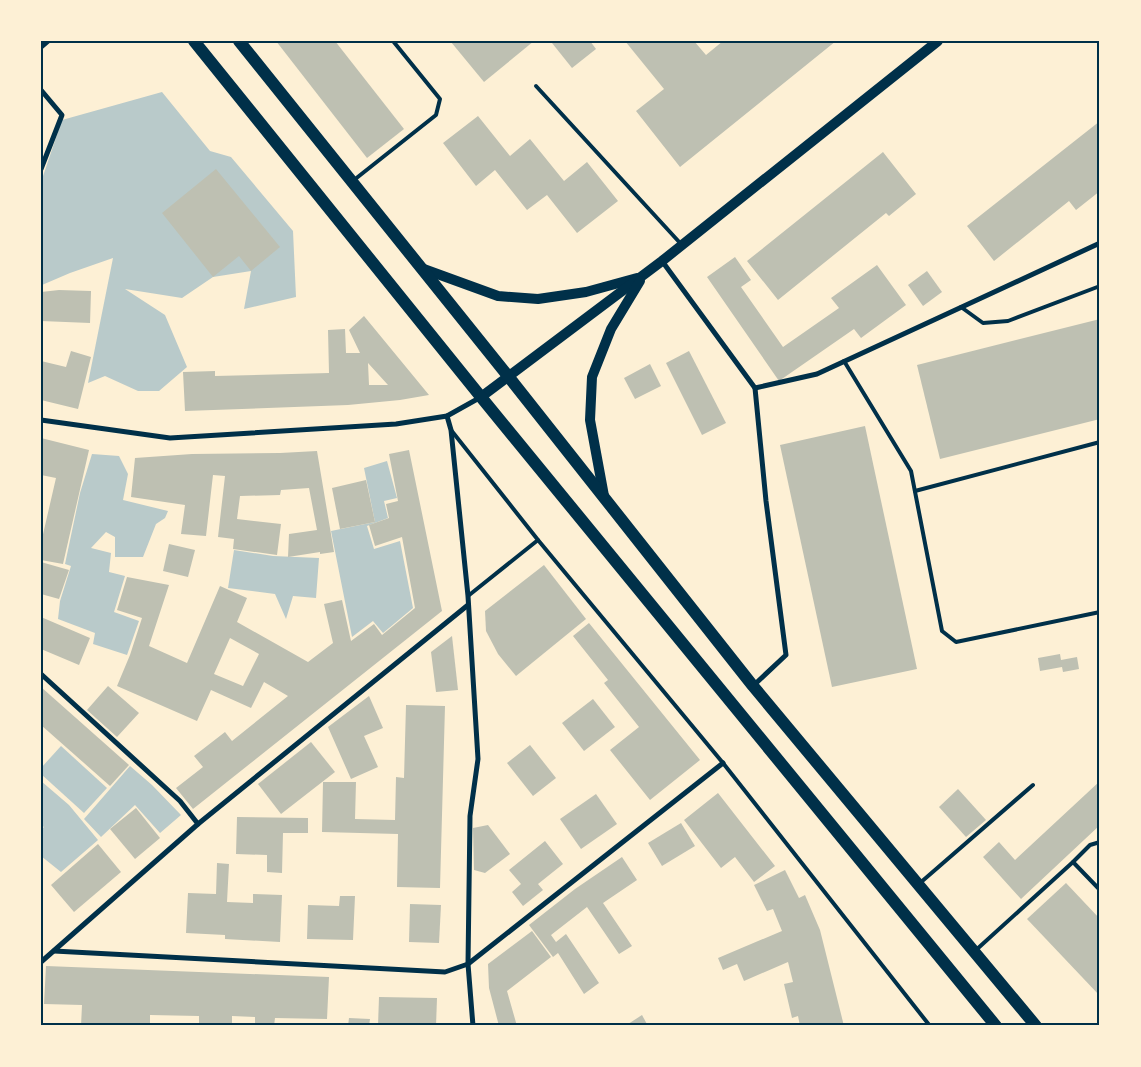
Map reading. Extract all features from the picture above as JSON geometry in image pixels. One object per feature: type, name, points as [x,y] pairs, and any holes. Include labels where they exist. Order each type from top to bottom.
[{"type":"main road","points":[[194,41],[481,397],[996,1026]]},
{"type":"main road","points":[[239,41],[508,376],[753,686],[1036,1026]]},
{"type":"main road","points":[[481,397],[682,246],[938,41]]},
{"type":"main road","points":[[421,268],[498,296],[538,299],[586,292],[643,276]]},
{"type":"main road","points":[[604,498],[590,420],[592,377],[611,329],[643,276]]},
{"type":"street","points":[[41,46],[48,41]]},
{"type":"street","points":[[41,90],[62,114],[41,169]]},
{"type":"street","points":[[755,388],[817,374],[1100,243]]},
{"type":"street","points":[[662,261],[755,388],[766,501],[786,656],[753,686]]},
{"type":"street","points":[[41,420],[170,438],[396,424],[447,416],[481,397]]},
{"type":"street","points":[[447,416],[452,430],[468,596],[478,759],[470,816],[468,964],[474,1026]]},
{"type":"street","points":[[41,962],[198,824],[468,605]]},
{"type":"street","points":[[41,674],[180,801],[198,824]]},
{"type":"street","points":[[54,951],[445,972],[468,964],[723,763]]},
{"type":"lane","points":[[352,182],[436,114],[440,99],[392,41]]},
{"type":"lane","points":[[536,86],[682,246]]},
{"type":"lane","points":[[961,307],[983,323],[1008,321],[1100,286]]},
{"type":"lane","points":[[844,361],[911,471],[942,631],[956,642],[1100,612]]},
{"type":"lane","points":[[452,430],[538,540],[723,763],[930,1026]]},
{"type":"lane","points":[[915,491],[1100,442]]},
{"type":"lane","points":[[468,596],[538,540]]},
{"type":"lane","points":[[918,884],[1033,785]]},
{"type":"lane","points":[[974,952],[1090,845],[1100,842]]},
{"type":"lane","points":[[1073,862],[1100,890]]},
{"type":"shaded area","points":[[162,92],[210,151],[231,157],[293,231],[296,297],[244,309],[251,271],[213,277],[182,298],[125,289],[165,315],[187,367],[159,391],[138,391],[105,376],[88,383],[113,258],[41,284],[41,182],[62,120]]},
{"type":"shaded area","points":[[92,454],[119,456],[128,474],[123,500],[168,511],[165,518],[156,524],[143,557],[115,557],[115,537],[106,532],[91,548],[111,553],[109,572],[125,576],[114,612],[139,621],[127,655],[93,644],[95,633],[58,619],[60,601],[71,566],[65,564],[80,493]]},
{"type":"shaded area","points":[[387,461],[397,498],[384,501],[388,518],[367,526],[374,549],[400,541],[413,608],[383,633],[373,621],[352,637],[331,531],[375,522],[364,468]]},
{"type":"shaded area","points":[[234,550],[273,556],[319,558],[316,598],[293,596],[286,619],[275,594],[228,588]]},
{"type":"shaded area","points":[[61,746],[107,788],[84,813],[41,774],[41,768]]},
{"type":"shaded area","points":[[130,766],[152,785],[181,815],[160,833],[135,805],[101,837],[84,819]]},
{"type":"shaded area","points":[[41,781],[69,805],[98,840],[61,872],[41,856],[41,830],[44,827],[41,825]]},
{"type":"building","points":[[276,41],[335,41],[404,129],[367,158]]},
{"type":"building","points":[[534,41],[484,82],[451,42]]},
{"type":"building","points":[[554,41],[590,41],[596,49],[572,68],[552,43]]},
{"type":"building","points":[[625,41],[694,41],[706,55],[723,41],[836,41],[680,167],[636,111],[664,89]]},
{"type":"building","points":[[478,116],[510,156],[530,139],[564,181],[587,162],[618,201],[577,233],[547,195],[527,210],[495,170],[476,186],[443,143]]},
{"type":"building","points":[[1100,121],[1100,191],[1076,210],[1069,201],[994,261],[967,226]]},
{"type":"building","points":[[883,152],[916,194],[889,216],[886,213],[778,300],[747,261]]},
{"type":"building","points":[[216,169],[280,247],[251,271],[239,256],[213,277],[162,213]]},
{"type":"building","points":[[735,257],[751,280],[741,287],[783,347],[839,308],[831,298],[877,265],[906,305],[861,338],[854,329],[779,381],[707,277]]},
{"type":"building","points":[[927,271],[942,292],[923,306],[908,285]]},
{"type":"building","points":[[59,290],[91,291],[90,323],[41,321],[41,292]]},
{"type":"building","points":[[364,316],[429,395],[348,405],[185,411],[183,372],[215,371],[215,376],[329,373],[328,330],[345,329],[346,353],[360,353],[349,330]],"holes":[[[368,363],[388,385],[369,385]]]},
{"type":"building","points":[[1100,319],[1100,419],[940,459],[917,365]]},
{"type":"building","points":[[71,351],[91,357],[78,409],[41,400],[41,361],[66,367]]},
{"type":"building","points":[[689,351],[726,423],[702,435],[666,363]]},
{"type":"building","points":[[650,364],[661,386],[635,399],[624,378]]},
{"type":"building","points":[[865,426],[917,669],[832,687],[780,445]]},
{"type":"building","points":[[41,438],[89,450],[63,564],[41,560],[41,543],[56,478],[41,475]]},
{"type":"building","points":[[409,450],[442,611],[193,809],[176,788],[203,767],[194,756],[225,732],[232,741],[288,696],[264,682],[251,708],[211,690],[197,721],[117,686],[130,655],[142,618],[117,610],[127,577],[169,585],[149,646],[187,663],[220,586],[247,598],[237,622],[308,662],[333,643],[324,604],[342,600],[351,641],[374,624],[382,635],[415,608],[402,537],[375,546],[369,525],[389,518],[386,504],[398,501],[389,454]],"holes":[[[230,638],[259,654],[243,686],[214,674]]]},
{"type":"building","points":[[317,451],[334,552],[320,554],[320,552],[288,557],[289,534],[317,530],[309,488],[281,490],[280,495],[240,496],[237,519],[281,524],[277,555],[233,549],[234,539],[218,537],[225,476],[213,475],[206,536],[181,534],[185,505],[131,497],[135,458],[192,454]]},
{"type":"building","points":[[366,480],[375,522],[340,529],[332,488]]},
{"type":"building","points":[[169,544],[195,550],[188,577],[163,571]]},
{"type":"building","points":[[41,562],[69,570],[59,599],[41,594]]},
{"type":"building","points":[[544,565],[586,619],[516,676],[498,654],[486,631],[485,611]]},
{"type":"building","points":[[41,617],[90,638],[79,665],[41,649]]},
{"type":"building","points":[[589,623],[700,760],[650,800],[610,750],[639,727],[604,683],[608,680],[573,636]]},
{"type":"building","points":[[452,636],[458,690],[436,692],[431,652]]},
{"type":"building","points":[[1060,654],[1061,660],[1077,657],[1079,669],[1063,672],[1062,667],[1040,671],[1038,658]]},
{"type":"building","points":[[108,686],[139,713],[117,737],[87,710]]},
{"type":"building","points":[[41,687],[129,765],[110,786],[41,725]]},
{"type":"building","points":[[369,696],[383,728],[364,736],[378,767],[351,779],[328,727]]},
{"type":"building","points":[[593,699],[615,727],[584,751],[562,723]]},
{"type":"building","points":[[406,705],[445,706],[440,888],[397,887],[398,834],[322,832],[323,782],[356,782],[355,819],[395,820],[396,777],[404,778]]},
{"type":"building","points":[[311,742],[335,772],[281,814],[258,784]]},
{"type":"building","points":[[530,745],[556,778],[533,796],[507,763]]},
{"type":"building","points":[[1100,781],[1100,825],[1021,899],[983,857],[999,842],[1015,860]]},
{"type":"building","points":[[958,789],[986,820],[966,837],[939,807]]},
{"type":"building","points":[[718,793],[775,866],[754,882],[735,857],[721,868],[684,820]]},
{"type":"building","points":[[596,794],[617,824],[581,849],[560,819]]},
{"type":"building","points":[[136,808],[160,838],[135,859],[110,829]]},
{"type":"building","points":[[237,817],[308,818],[308,833],[283,833],[282,873],[267,872],[267,855],[236,854]]},
{"type":"building","points":[[681,823],[695,846],[662,866],[648,843]]},
{"type":"building","points":[[488,825],[510,854],[485,873],[474,870],[473,828]]},
{"type":"building","points":[[545,841],[563,864],[538,884],[543,890],[523,906],[512,892],[521,884],[509,870]]},
{"type":"building","points":[[98,844],[121,872],[74,912],[51,885]]},
{"type":"building","points":[[622,857],[637,880],[603,903],[632,946],[619,954],[587,907],[551,935],[556,942],[566,934],[599,983],[584,994],[558,953],[553,957],[529,925],[575,889]]},
{"type":"building","points":[[217,863],[229,864],[227,902],[253,903],[253,894],[282,895],[280,942],[225,939],[225,935],[186,933],[188,893],[216,894]]},
{"type":"building","points":[[785,870],[799,898],[805,895],[820,930],[844,1026],[800,1026],[798,1016],[792,1018],[784,984],[793,982],[788,962],[744,981],[737,964],[723,970],[718,958],[782,931],[773,909],[767,911],[754,885]]},
{"type":"building","points":[[1066,883],[1100,919],[1100,996],[1027,919]]},
{"type":"building","points":[[340,896],[355,896],[353,940],[307,939],[308,905],[339,906]]},
{"type":"building","points":[[410,904],[441,905],[439,943],[409,942]]},
{"type":"building","points":[[532,931],[551,957],[507,991],[517,1026],[499,1026],[489,988],[488,964]]},
{"type":"building","points":[[46,966],[329,977],[327,1019],[275,1018],[274,1026],[255,1026],[255,1017],[232,1016],[232,1026],[199,1026],[199,1016],[150,1015],[150,1026],[81,1026],[82,1005],[44,1004]]},
{"type":"building","points":[[379,997],[437,998],[436,1026],[378,1026]]},
{"type":"building","points":[[642,1015],[648,1026],[625,1026]]},
{"type":"building","points":[[349,1018],[370,1019],[369,1026],[348,1026]]}]
